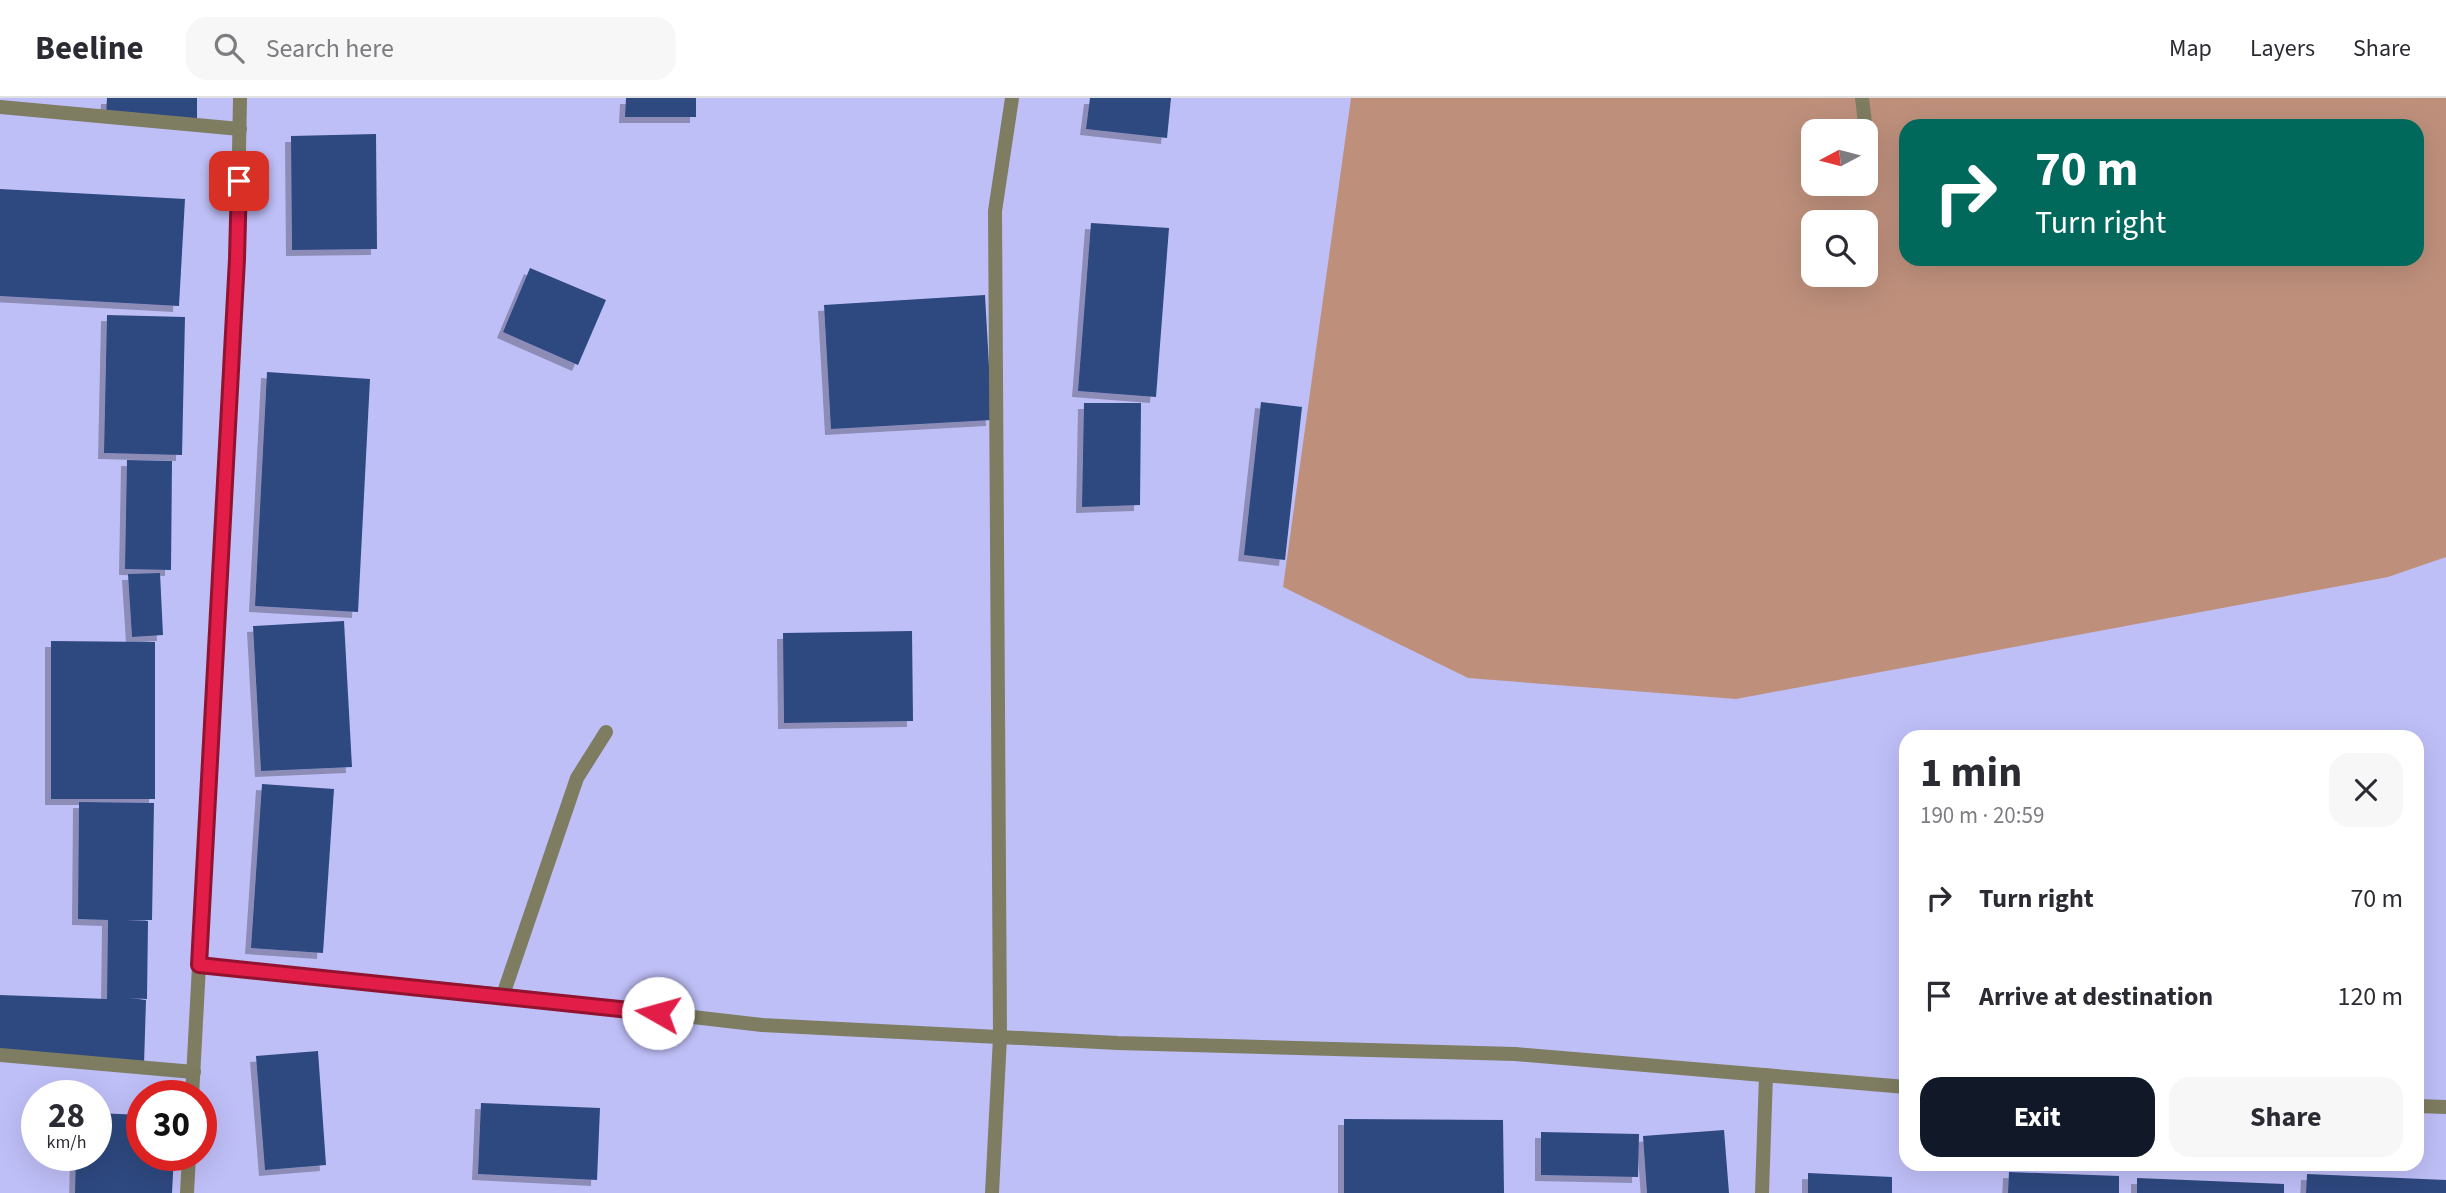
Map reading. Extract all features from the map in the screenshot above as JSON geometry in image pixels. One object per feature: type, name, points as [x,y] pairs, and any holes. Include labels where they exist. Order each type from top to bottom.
[{"type":"street","points":[[193,1080],[237,259],[240,98]]},
{"type":"street","points":[[992,1193],[1000,1037],[995,211],[1012,98]]},
{"type":"street","points":[[1862,98],[1865,119]]},
{"type":"street","points":[[0,107],[240,129]]},
{"type":"street","points":[[503,995],[577,778],[606,732]]},
{"type":"street","points":[[199,965],[503,995],[762,1025],[1118,1043],[1515,1054],[1899,1086]]},
{"type":"street","points":[[0,1055],[194,1072]]},
{"type":"street","points":[[1762,1193],[1766,1075]]},
{"type":"street","points":[[2424,1106],[2446,1107]]},
{"type":"street","points":[[187,1193],[188,1171]]},
{"type":"shaded area","points":[[1351,98],[2446,98],[2446,557],[2388,577],[1736,699],[1468,678],[1283,587]]},
{"type":"building","points":[[107,98],[197,98],[197,122],[106,115]]},
{"type":"building","points":[[626,98],[696,98],[696,117],[625,117]]},
{"type":"building","points":[[1090,98],[1171,98],[1167,138],[1086,129]]},
{"type":"building","points":[[376,134],[377,249],[292,250],[291,136]]},
{"type":"building","points":[[0,189],[185,199],[179,306],[0,296]]},
{"type":"building","points":[[1091,223],[1169,228],[1156,397],[1078,391]]},
{"type":"building","points":[[530,268],[606,300],[578,365],[503,332]]},
{"type":"building","points":[[985,295],[992,420],[831,429],[824,305]]},
{"type":"building","points":[[107,315],[185,317],[182,455],[104,453]]},
{"type":"building","points":[[267,372],[370,379],[358,612],[255,606]]},
{"type":"building","points":[[1261,402],[1302,407],[1285,560],[1244,555]]},
{"type":"building","points":[[1084,403],[1141,403],[1140,505],[1082,507]]},
{"type":"building","points":[[127,460],[172,461],[171,570],[125,569]]},
{"type":"building","points":[[160,573],[163,635],[132,637],[128,574]]},
{"type":"building","points":[[344,621],[352,767],[261,771],[253,626]]},
{"type":"building","points":[[912,631],[913,721],[784,723],[783,633]]},
{"type":"building","points":[[51,641],[155,642],[155,799],[51,799]]},
{"type":"building","points":[[262,784],[334,789],[323,953],[251,948]]},
{"type":"building","points":[[79,802],[154,803],[152,920],[126,920],[148,921],[147,999],[130,998],[146,1000],[144,1065],[0,1050],[0,995],[107,999],[108,920],[78,919]]},
{"type":"building","points":[[318,1051],[326,1165],[265,1170],[256,1056]]},
{"type":"building","points":[[481,1103],[600,1108],[597,1180],[478,1174]]},
{"type":"building","points":[[112,1114],[126,1114],[126,1171],[173,1171],[172,1193],[75,1193],[76,1171],[112,1171]]},
{"type":"building","points":[[1344,1119],[1503,1120],[1504,1193],[1344,1193]]},
{"type":"building","points":[[1724,1130],[1729,1193],[1647,1193],[1643,1136]]},
{"type":"building","points":[[1541,1132],[1639,1134],[1638,1177],[1541,1175]]},
{"type":"building","points":[[2009,1172],[2119,1176],[2119,1193],[2008,1193]]},
{"type":"building","points":[[1808,1173],[1892,1177],[1892,1193],[1808,1193]]},
{"type":"building","points":[[2307,1174],[2446,1180],[2446,1193],[2306,1193]]},
{"type":"building","points":[[2137,1178],[2284,1184],[2284,1193],[2137,1193]]},
{"type":"route","points":[[239,181],[199,965],[658,1013]]}]
